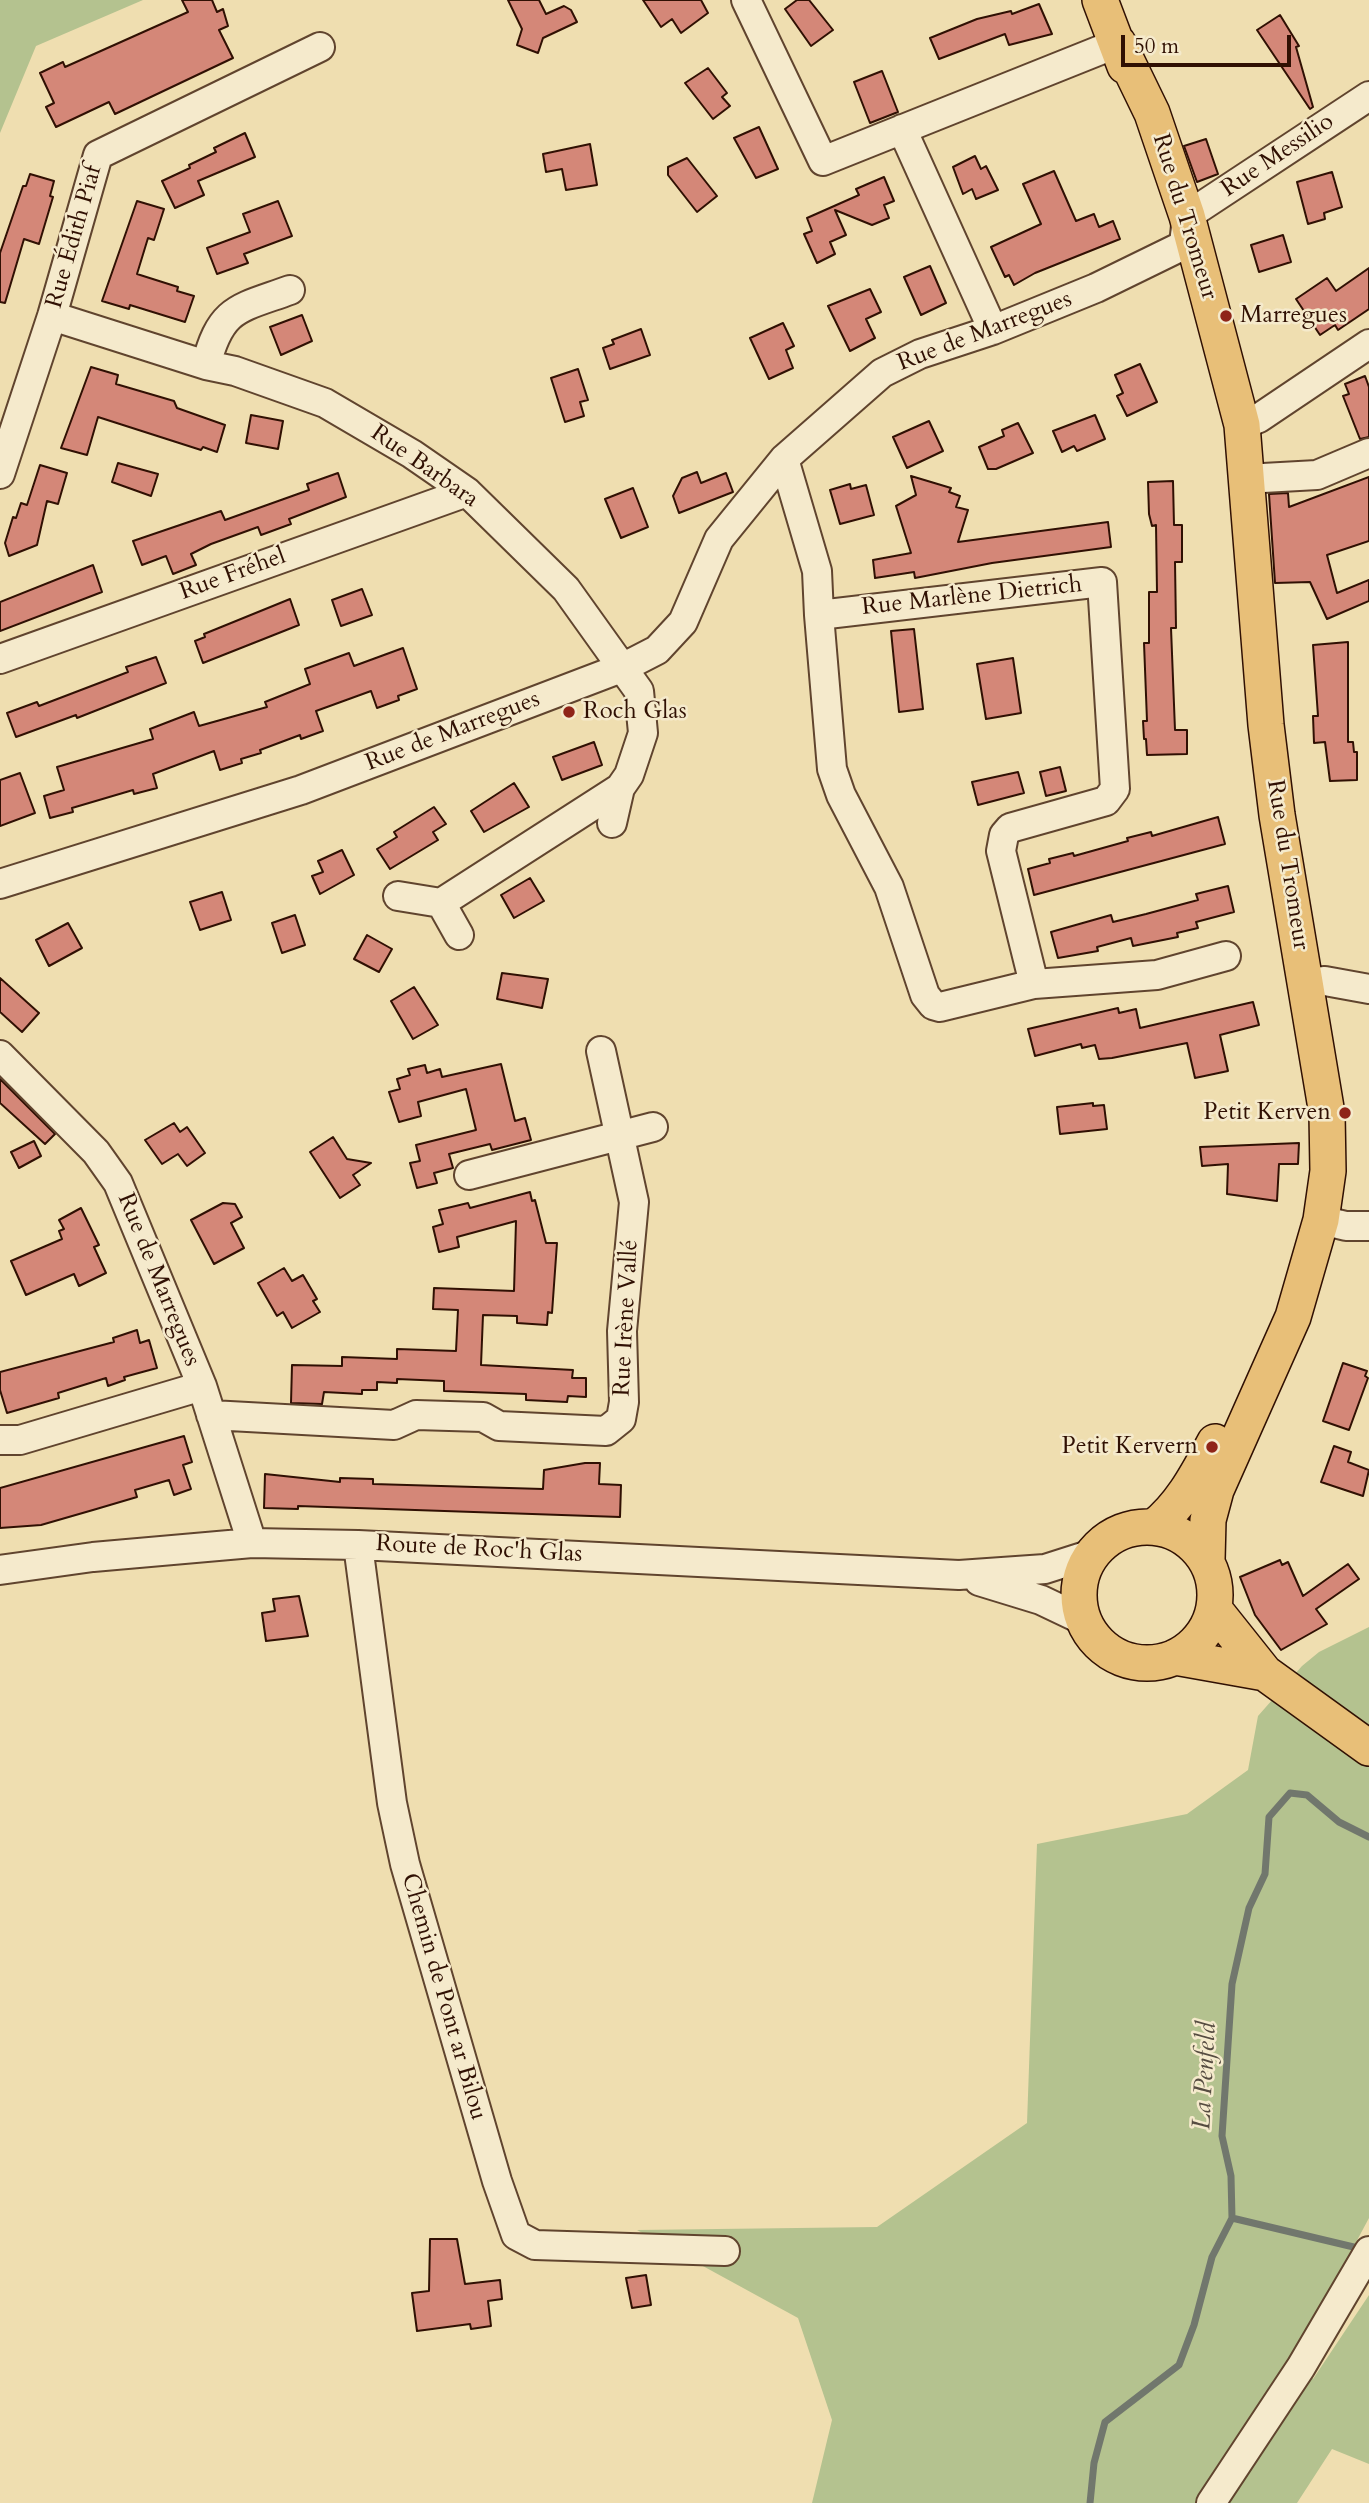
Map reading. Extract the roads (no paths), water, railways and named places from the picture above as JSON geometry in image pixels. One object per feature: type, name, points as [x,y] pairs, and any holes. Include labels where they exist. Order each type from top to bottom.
[{"type":"main road","name":"Rue du Tromeur","points":[[1100,0],[1186,231],[1242,425],[1273,790],[1327,1114],[1328,1171],[1317,1234],[1293,1317],[1216,1490],[1208,1520],[1207,1560]]},
{"type":"main road","name":"Rue du Tromeur","points":[[1186,231],[1245,479]]},
{"type":"main road","name":"Rue du Tromeur","points":[[1154,1527],[1166,1518],[1194,1481],[1317,1234]]},
{"type":"main road","points":[[1175,1657],[1200,1638],[1214,1609],[1213,1576],[1207,1560],[1179,1534],[1154,1527],[1131,1528],[1109,1538],[1092,1554],[1079,1586],[1083,1620],[1093,1637],[1121,1659],[1139,1663],[1175,1657],[1265,1673]]},
{"type":"main road","points":[[1214,1609],[1265,1673],[1369,1748]]},
{"type":"street","points":[[746,0],[823,161],[1118,43]]},
{"type":"street","name":"Rue Édith Piaf","points":[[0,474],[12,447],[98,155],[320,47]]},
{"type":"street","name":"Rue Messilio","points":[[1186,231],[1369,96]]},
{"type":"street","points":[[902,129],[993,330]]},
{"type":"street","name":"Rue de Marregues","points":[[0,884],[301,790],[624,667],[657,650],[683,622],[719,539],[784,459],[882,373],[920,354],[993,330],[1096,288],[1186,231]]},
{"type":"street","points":[[206,365],[213,337],[230,312],[290,290]]},
{"type":"street","name":"Rue Barbara","points":[[52,316],[206,365],[235,371],[325,403],[412,454],[467,492],[566,589],[596,635],[624,667],[639,691],[644,718],[643,733],[629,775],[620,788],[612,823]]},
{"type":"street","points":[[1242,425],[1259,418],[1369,344]]},
{"type":"street","points":[[1245,479],[1317,475],[1369,453]]},
{"type":"street","points":[[784,459],[817,571],[832,769],[841,795],[889,887],[925,995],[933,1005],[940,1007],[1034,984],[1157,975],[1226,956]]},
{"type":"street","name":"Rue Fréhel","points":[[0,659],[467,492]]},
{"type":"street","name":"Rue Marlène Dietrich","points":[[819,615],[1102,582],[1115,789],[1106,801],[1010,828],[1002,842],[1001,851],[1034,984]]},
{"type":"street","points":[[398,897],[441,903],[620,788]]},
{"type":"street","points":[[441,903],[459,935]]},
{"type":"street","points":[[1307,984],[1325,981],[1369,989]]},
{"type":"street","name":"Rue Irène Vallé","points":[[211,1415],[394,1424],[416,1415],[483,1417],[499,1426],[606,1430],[621,1419],[624,1402],[622,1331],[634,1202],[601,1051]]},
{"type":"street","name":"Rue de Marregues","points":[[0,1055],[96,1152],[118,1183],[202,1386],[252,1544]]},
{"type":"street","points":[[469,1175],[653,1127]]},
{"type":"street","points":[[1317,1234],[1346,1226],[1369,1226]]},
{"type":"street","points":[[0,1440],[20,1440],[202,1386]]},
{"type":"street","name":"Route de Roc'h Glas","points":[[0,1570],[93,1558],[252,1544],[358,1545],[959,1575],[1045,1569],[1092,1554]]},
{"type":"street","name":"Chemin de Pont ar Bilou","points":[[358,1545],[392,1803],[405,1864],[497,2181],[516,2235],[535,2245],[725,2250]]},
{"type":"street","name":"Route de Roc'h Glas","points":[[959,1575],[1041,1601],[1083,1620]]},
{"type":"street","points":[[1211,2503],[1301,2367],[1369,2251]]},
{"type":"waterway","name":"La Penfeld","points":[[1090,2503],[1094,2463],[1105,2422],[1179,2365],[1194,2325],[1212,2257],[1232,2218],[1231,2176],[1222,2136],[1232,1984],[1249,1908],[1265,1874],[1269,1817],[1290,1793],[1307,1795],[1339,1822],[1369,1837]]},
{"type":"waterway","points":[[1232,2218],[1362,2249]]},
{"type":"place","name":"Marregues","points":[[1226,316]]},
{"type":"place","name":"Roch Glas","points":[[569,712]]},
{"type":"place","name":"Petit Kerven","points":[[1345,1113]]},
{"type":"place","name":"Petit Kervern","points":[[1212,1447]]}]
